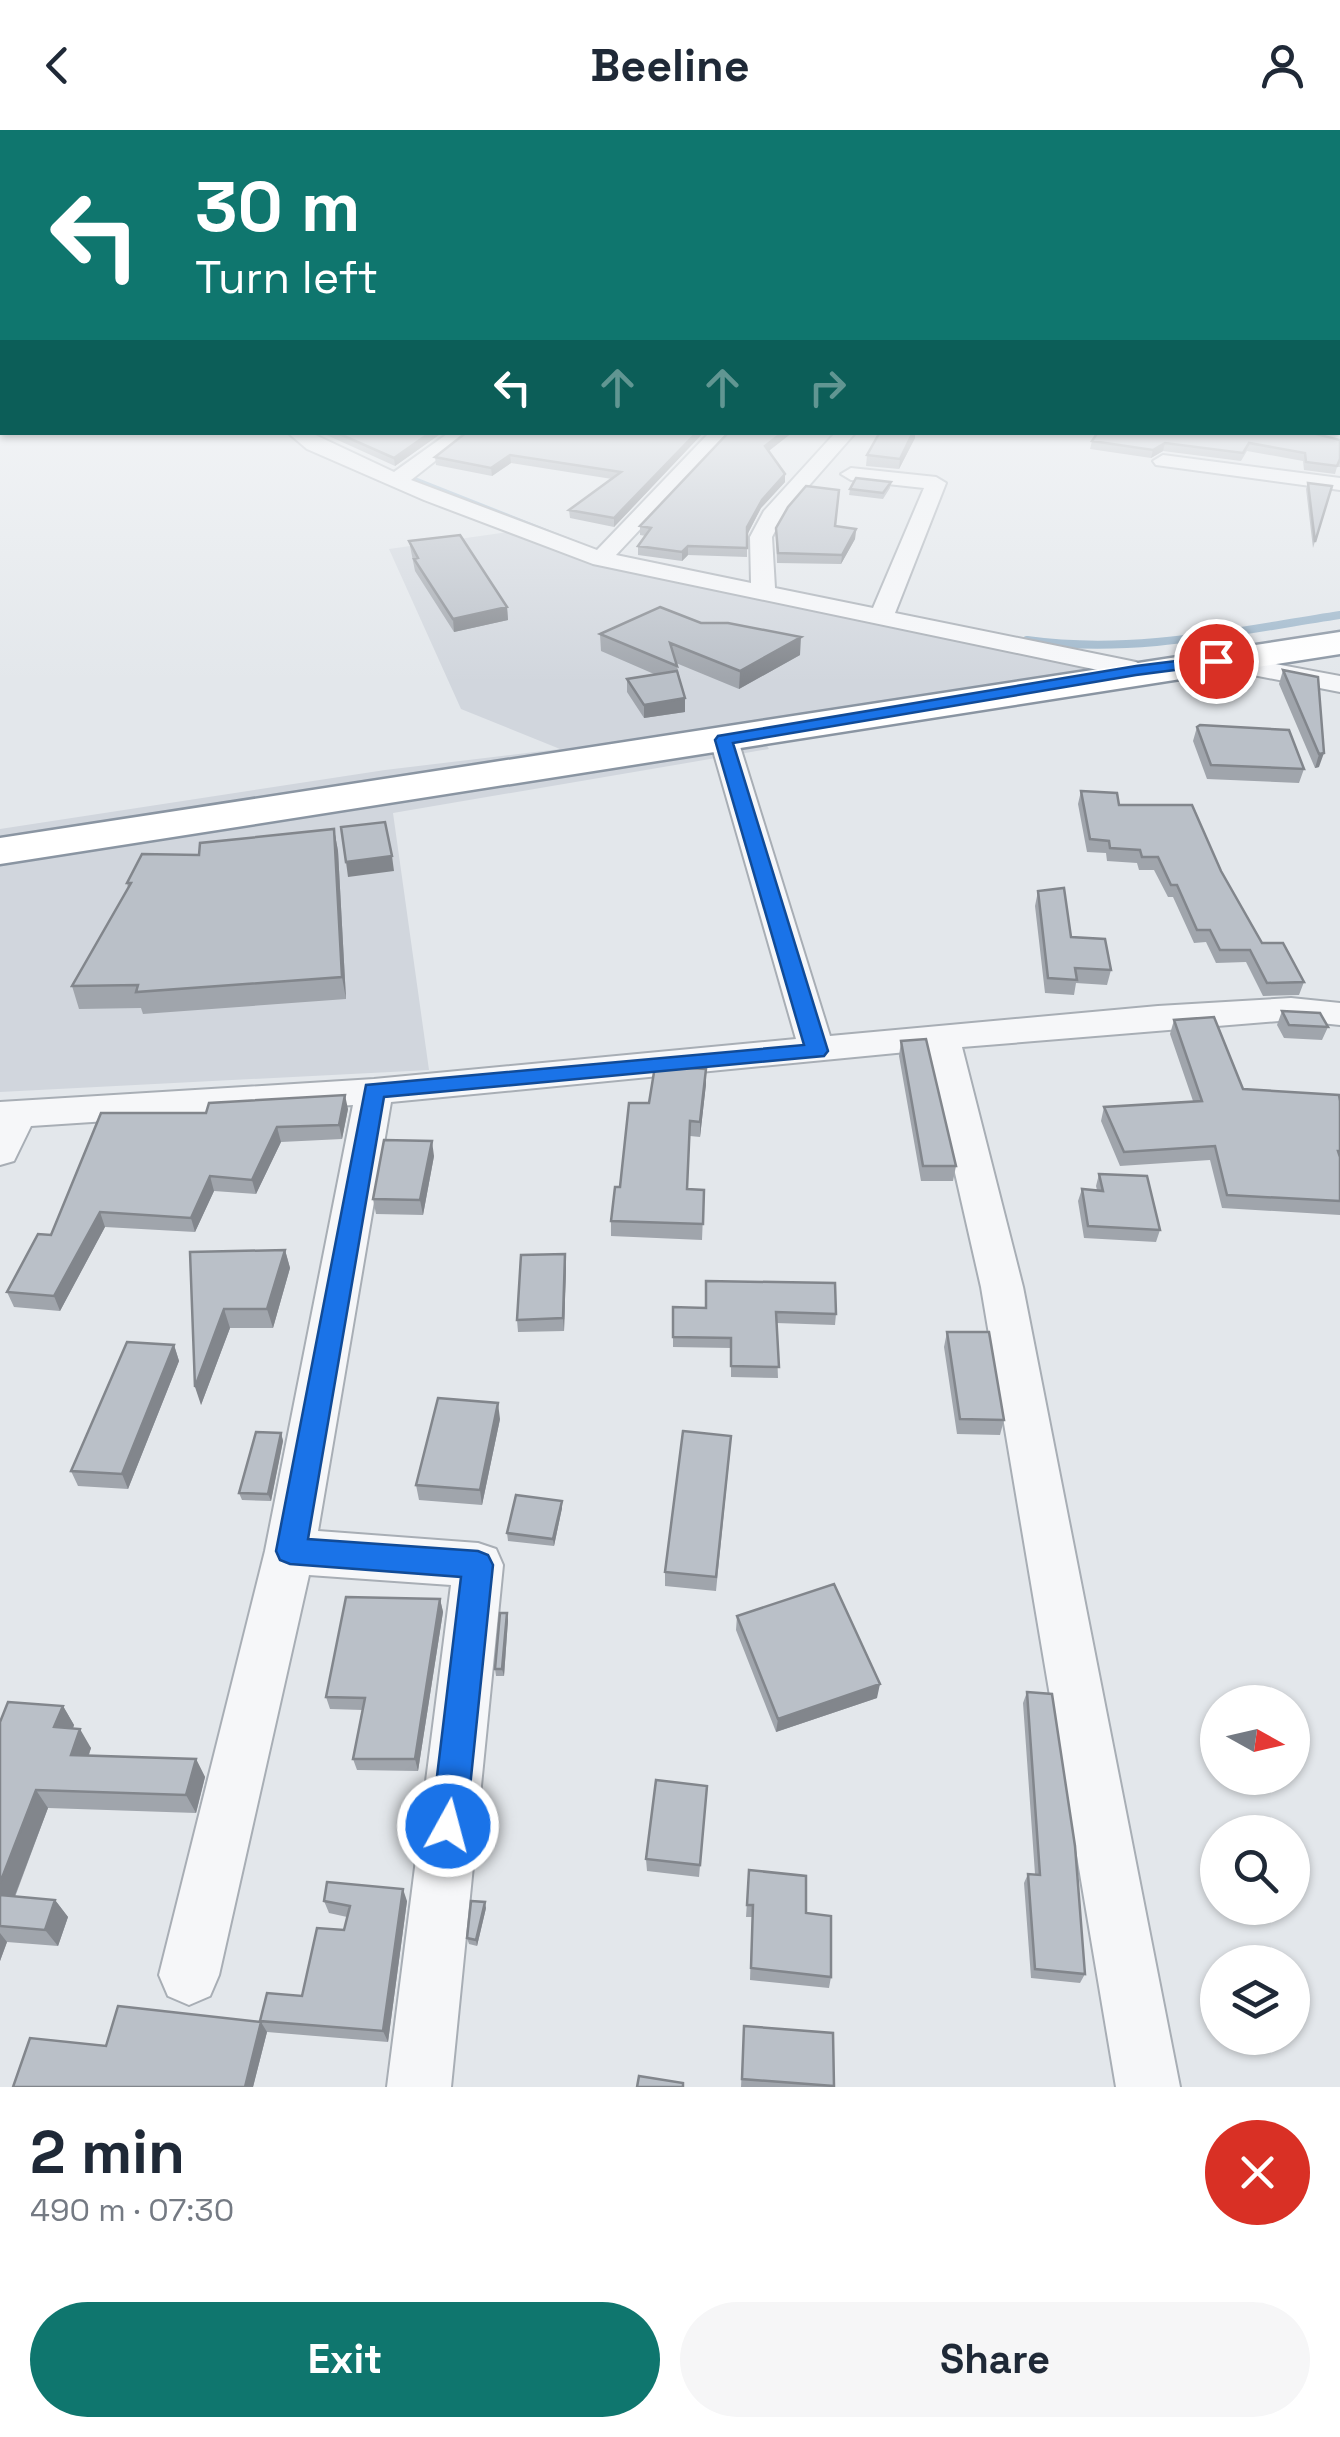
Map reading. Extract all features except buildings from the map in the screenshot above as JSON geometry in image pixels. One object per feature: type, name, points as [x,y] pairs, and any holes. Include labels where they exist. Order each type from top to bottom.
[{"type":"highway","points":[[0,851],[724,740],[1136,670],[1340,643]]},
{"type":"street","points":[[442,499],[601,559],[1136,670]]},
{"type":"street","points":[[601,559],[655,499]]},
{"type":"street","points":[[763,592],[761,537],[786,499]]},
{"type":"street","points":[[882,617],[929,499]]},
{"type":"street","points":[[1216,661],[1340,684]]},
{"type":"street","points":[[724,740],[817,1051]]},
{"type":"street","points":[[0,1150],[9,1115],[374,1091],[1291,1009],[1340,1014]]},
{"type":"street","points":[[942,1039],[1002,1286],[1148,2087]]},
{"type":"street","points":[[190,1974],[290,1551],[374,1091]]},
{"type":"street","points":[[290,1551],[478,1565],[420,2087]]},
{"type":"shaded area","points":[[522,530],[594,561],[1144,676],[763,739],[769,749],[393,813],[429,1070],[0,1092],[0,829],[385,770],[560,749],[461,709],[389,549]]},
{"type":"waterway","points":[[463,499],[589,549]]},
{"type":"waterway","points":[[1027,640],[1145,643],[1340,615]]},
{"type":"route","points":[[448,1826],[478,1565],[290,1551],[374,1091],[817,1051],[724,740],[1136,670],[1216,661]]}]
